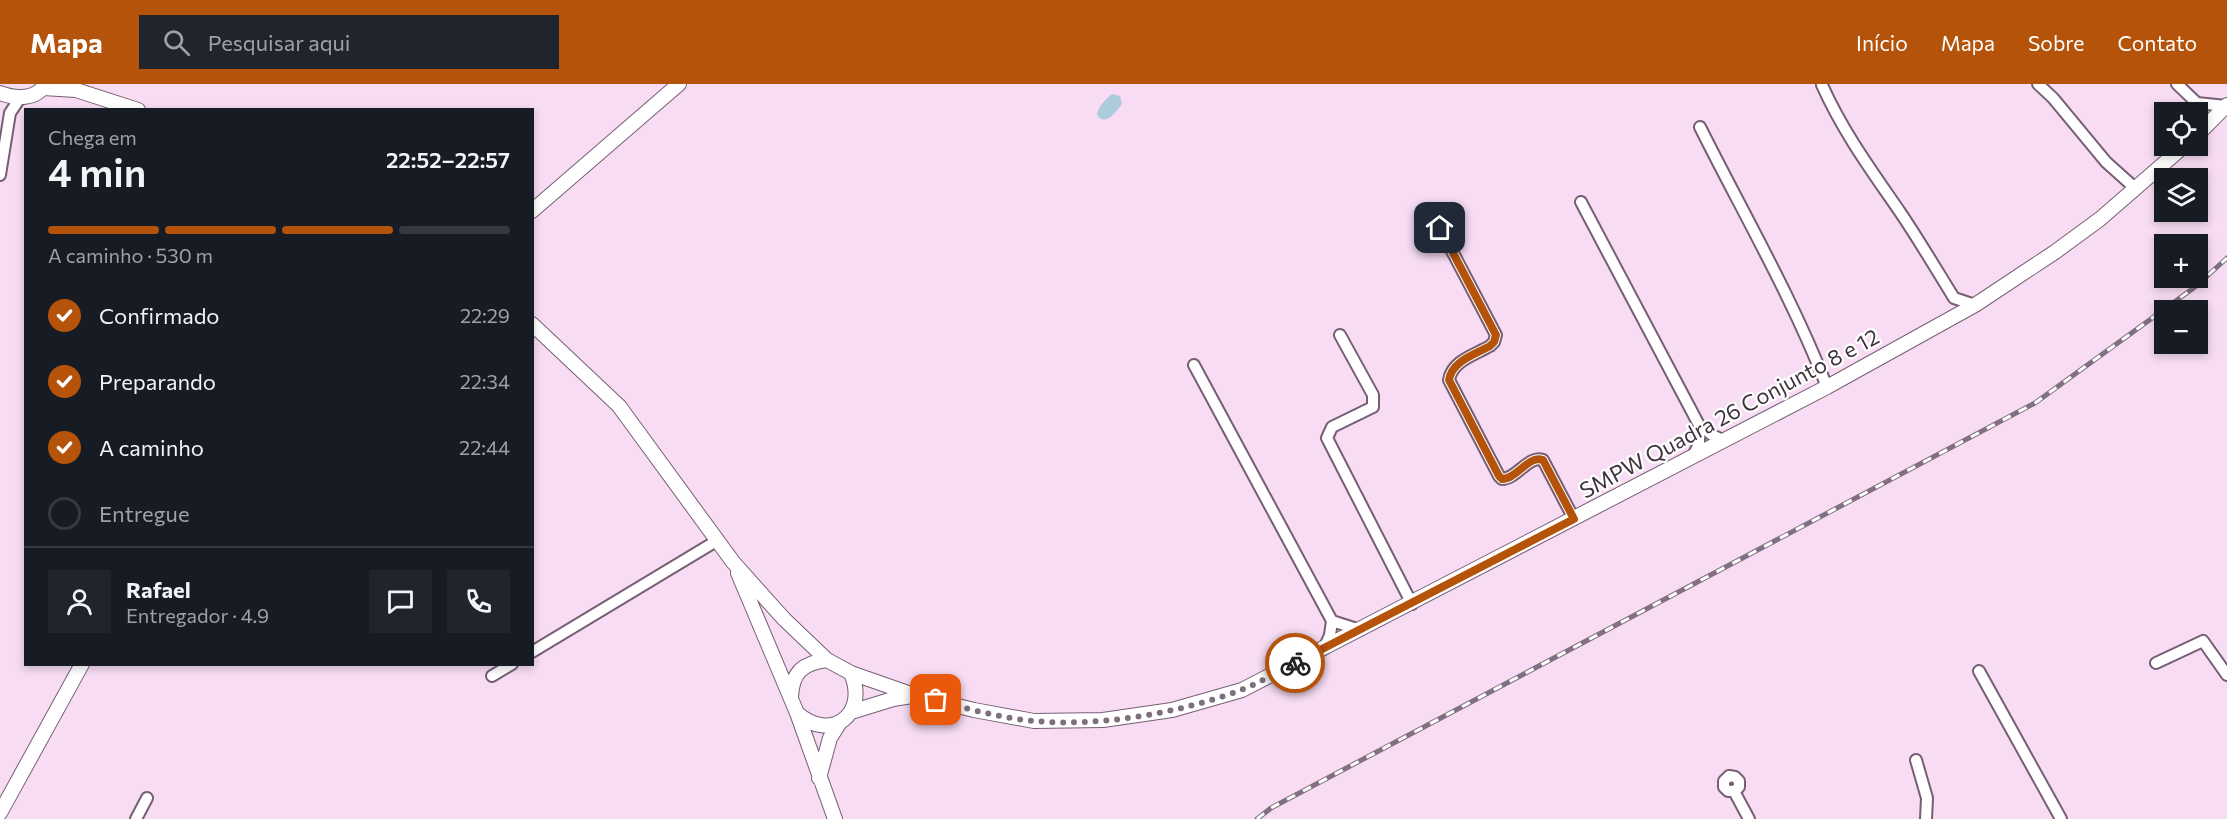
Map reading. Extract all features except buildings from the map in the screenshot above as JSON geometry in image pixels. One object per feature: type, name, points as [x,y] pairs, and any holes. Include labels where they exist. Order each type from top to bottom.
[{"type":"street","points":[[534,209],[679,84]]},
{"type":"street","points":[[2038,84],[2053,98],[2106,162],[2136,188]]},
{"type":"street","points":[[2177,84],[2191,102]]},
{"type":"street","points":[[1822,85],[1836,116],[1861,157],[1914,233],[1954,298],[1975,305]]},
{"type":"street","points":[[2,94],[20,98],[35,94],[44,86],[72,87],[132,108]]},
{"type":"street","points":[[2,94],[10,113]]},
{"type":"street","points":[[0,175],[10,113],[20,98]]},
{"type":"street","points":[[2208,108],[2226,106]]},
{"type":"street","points":[[2208,124],[2226,106]]},
{"type":"street","points":[[1700,127],[1783,286],[1827,387]]},
{"type":"street","name":"SMPW Quadra 26 Conjunto 8 e 12","points":[[851,674],[917,696],[1034,721],[1103,720],[1172,710],[1242,690],[1412,604],[1827,387],[1975,305],[2100,219],[2173,156]]},
{"type":"street","points":[[1581,202],[1699,425],[1723,440]]},
{"type":"street","points":[[1440,228],[1496,335],[1490,346],[1455,365],[1450,371],[1449,380],[1499,476],[1507,479],[1534,460],[1543,460],[1574,519]]},
{"type":"street","points":[[1948,320],[1954,298]]},
{"type":"street","points":[[534,326],[620,406],[733,562],[784,619],[827,660],[851,674],[856,686],[856,700],[830,738],[819,777]]},
{"type":"street","points":[[1340,335],[1373,395],[1374,403],[1373,407],[1332,427],[1327,438],[1412,604]]},
{"type":"street","points":[[1194,365],[1332,621],[1330,635],[1324,649]]},
{"type":"street","points":[[1693,456],[1699,444],[1699,425]]},
{"type":"street","points":[[534,651],[718,540]]},
{"type":"street","points":[[733,562],[797,713],[835,819]]},
{"type":"street","points":[[1332,621],[1360,630]]},
{"type":"street","points":[[2156,663],[2203,641],[2227,675]]},
{"type":"street","points":[[791,699],[792,684],[799,670],[812,662],[827,660]]},
{"type":"street","points":[[0,813],[81,666]]},
{"type":"street","points":[[492,676],[509,666]]},
{"type":"street","points":[[1979,671],[2061,819]]},
{"type":"street","name":"SMPW Quadra 26 Conjunto 8 e 12","points":[[845,717],[893,699],[917,696]]},
{"type":"street","points":[[797,713],[806,721],[817,725],[829,726],[845,717]]},
{"type":"street","points":[[1916,760],[1927,798],[1926,819]]},
{"type":"street","points":[[1734,791],[1749,819]]},
{"type":"street","points":[[136,819],[147,798]]},
{"type":"water","points":[[1112,94],[1120,96],[1122,104],[1107,119],[1100,118],[1097,115],[1099,108]]},
{"type":"railway","points":[[1257,819],[1271,808],[2035,403],[2195,287],[2227,258]]},
{"type":"way so far","points":[[936,700],[974,710],[1034,721],[1103,720],[1172,710],[1242,690],[1295,663]]},
{"type":"route","points":[[1295,663],[1574,519],[1543,460],[1534,460],[1507,479],[1499,476],[1449,380],[1450,371],[1455,365],[1490,346],[1496,335],[1440,228]]}]
